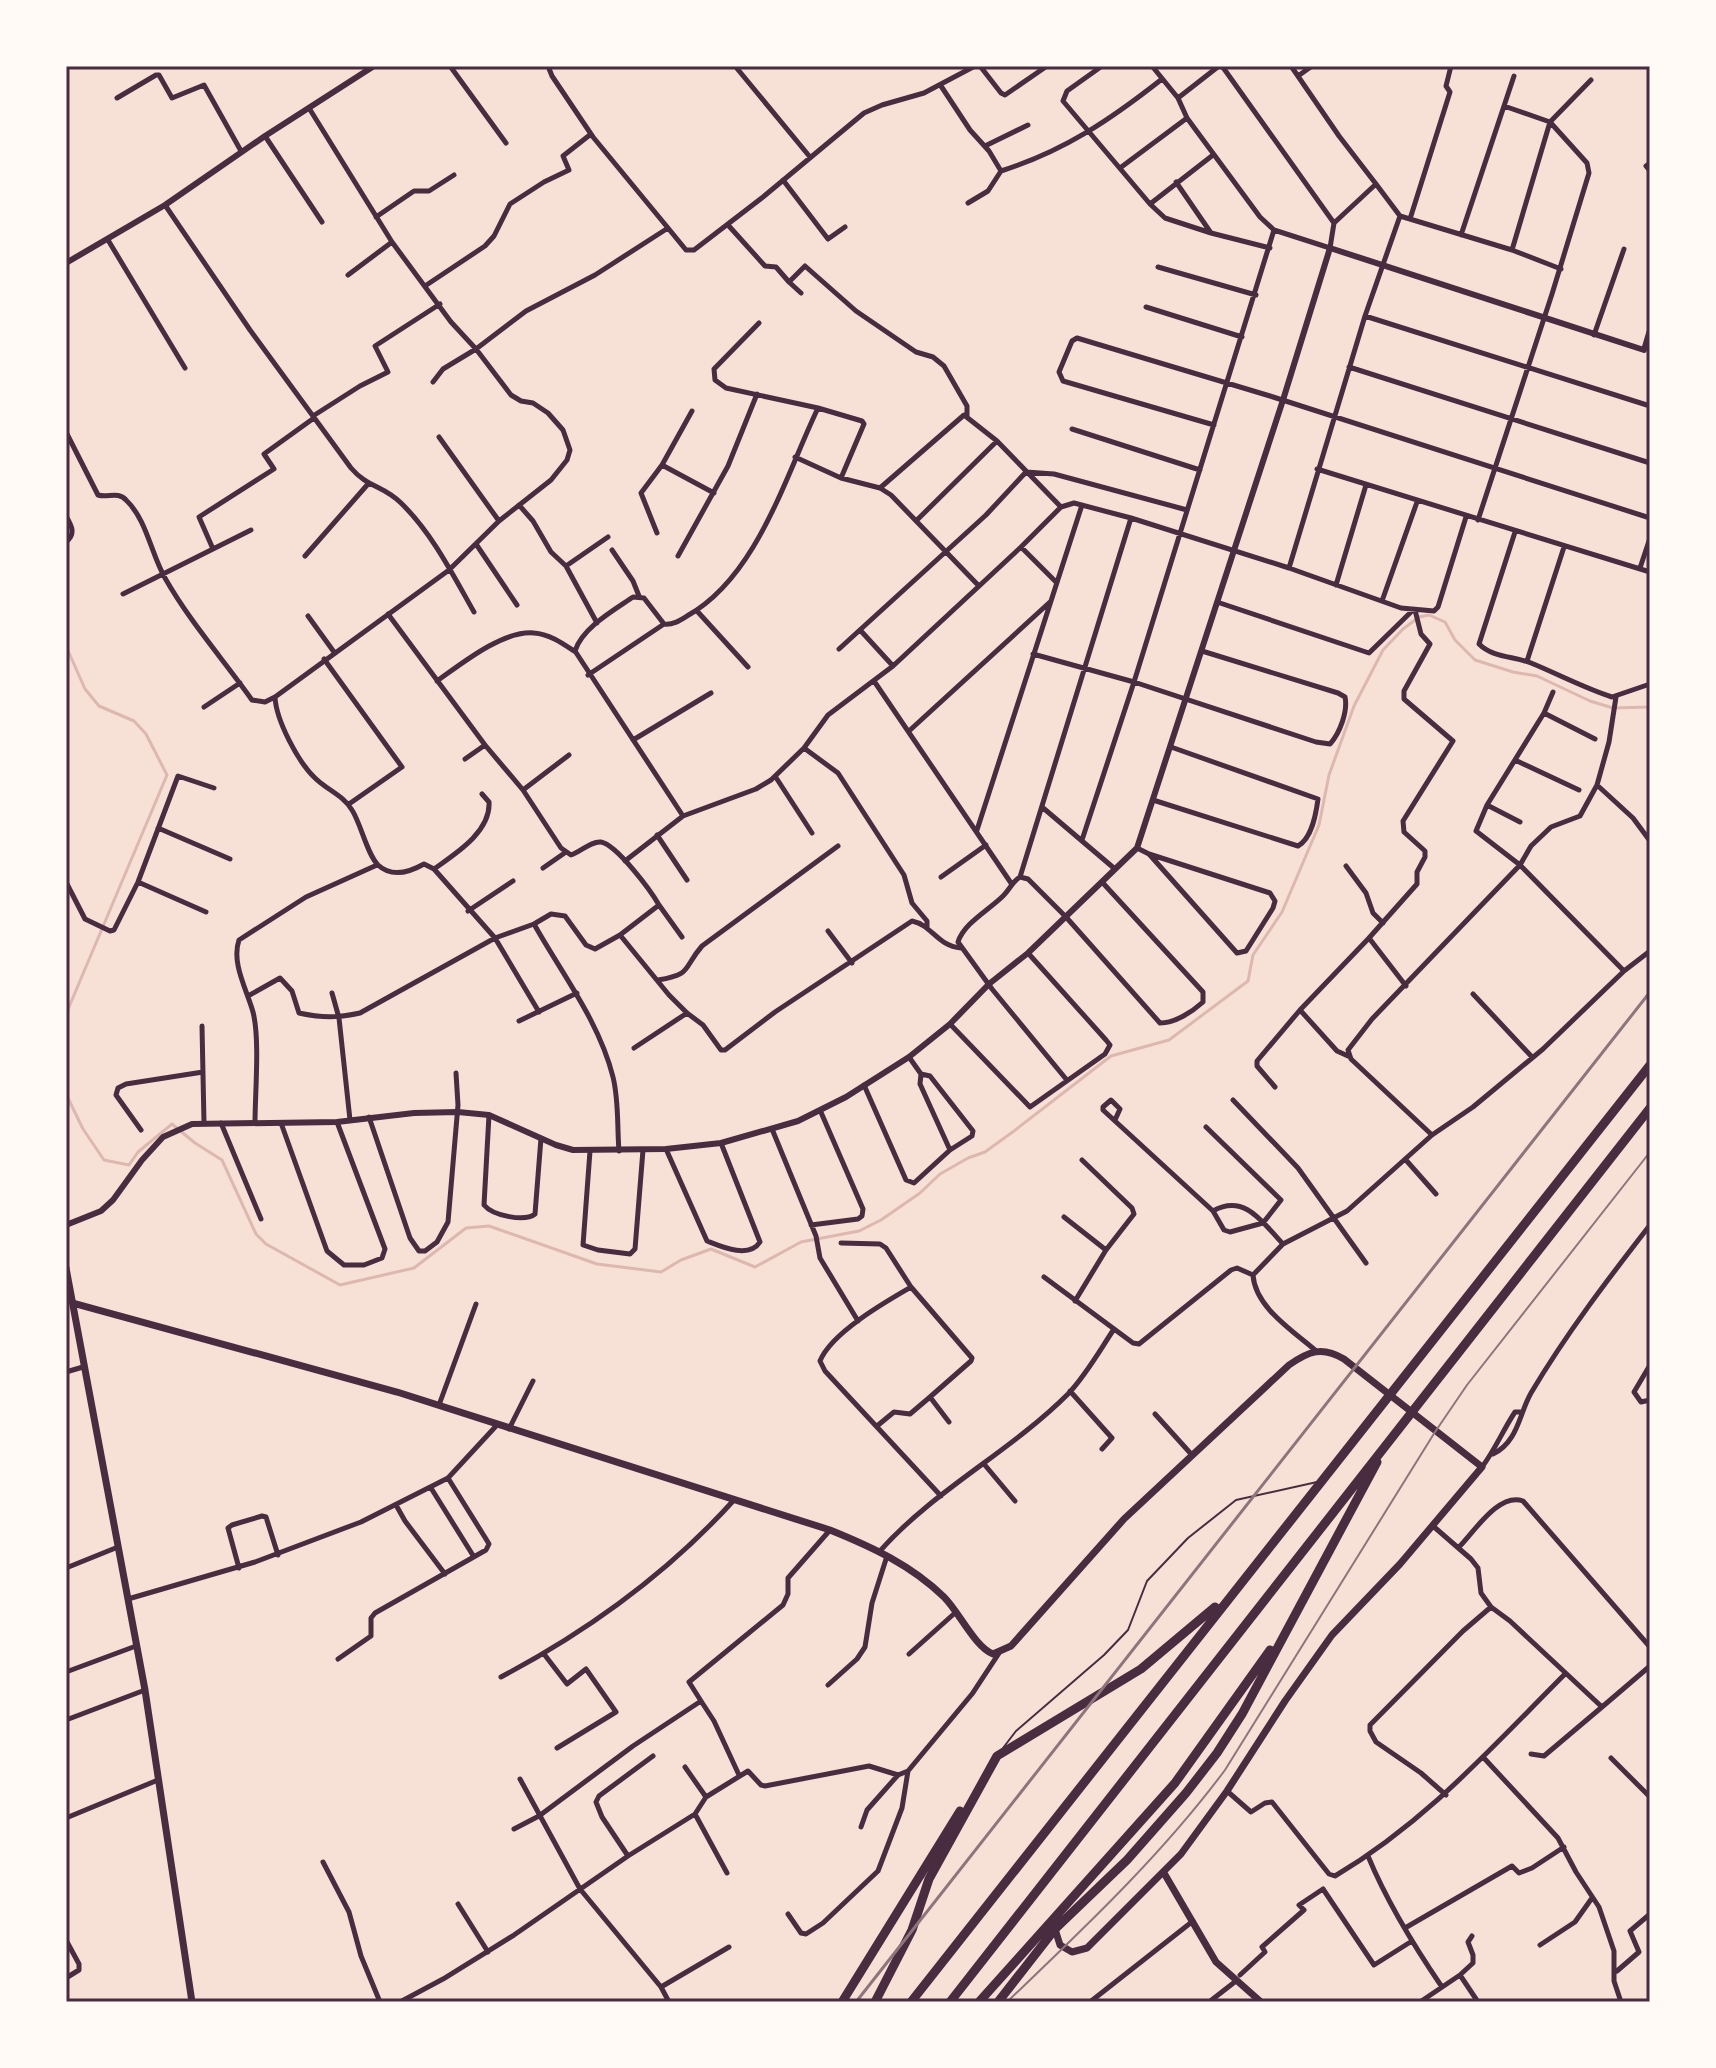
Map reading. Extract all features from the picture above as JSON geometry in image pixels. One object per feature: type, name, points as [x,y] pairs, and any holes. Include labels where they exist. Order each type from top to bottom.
[{"type":"highway","points":[[911,2002],[1650,1065]]},
{"type":"highway","points":[[950,2002],[1650,1108]]},
{"type":"highway","points":[[998,2002],[1055,1929],[1127,1860],[1217,1753],[1242,1714],[1391,1436]]},
{"type":"highway","points":[[875,2002],[912,1930],[929,1879],[997,1756],[1141,1669],[1230,1594]]},
{"type":"highway","points":[[979,2002],[1175,1783],[1293,1617]]},
{"type":"highway","points":[[842,2002],[943,1836],[977,1789]]},
{"type":"main road","points":[[66,1268],[145,1690],[192,2002]]},
{"type":"main road","points":[[73,1303],[439,1405],[830,1530],[883,1553],[931,1585],[957,1612],[981,1646],[996,1653],[1011,1646],[1084,1560],[1124,1519],[1289,1365],[1315,1350],[1334,1353],[1482,1467],[1433,1526],[1332,1635],[1227,1791],[1164,1873],[1087,1948],[1072,1952],[1060,1945],[1055,1929]]},
{"type":"main road","points":[[1164,1873],[1216,1962],[1238,1978],[1261,2002]]},
{"type":"street","points":[[66,263],[165,205],[241,151],[374,66]]},
{"type":"street","points":[[450,66],[506,143]]},
{"type":"street","points":[[548,66],[591,134],[686,250],[694,250],[728,225],[864,113],[941,86],[977,66],[1005,95],[1047,66]]},
{"type":"street","points":[[735,66],[810,157]]},
{"type":"street","points":[[1102,66],[1065,94],[1063,101],[1150,204],[1165,218],[1270,248]]},
{"type":"street","points":[[1152,66],[1178,98],[1187,118],[1247,201],[1274,230],[1647,351],[1650,330]]},
{"type":"street","points":[[1178,98],[1220,66],[1334,223]]},
{"type":"street","points":[[1291,66],[1400,216],[1512,250],[1561,269]]},
{"type":"street","points":[[1298,76],[1312,66]]},
{"type":"street","points":[[1410,219],[1450,92],[1447,82],[1451,66]]},
{"type":"street","points":[[117,98],[156,75],[159,75],[172,98],[204,85],[208,87],[241,151]]},
{"type":"street","points":[[1460,235],[1514,76]]},
{"type":"street","points":[[968,203],[988,191],[1001,171],[1075,142],[1122,111],[1162,79]]},
{"type":"street","points":[[1512,250],[1550,122],[1591,80]]},
{"type":"street","points":[[941,86],[1001,171]]},
{"type":"street","points":[[1478,520],[1561,269],[1589,173],[1587,163],[1550,122],[1504,106]]},
{"type":"street","points":[[66,432],[98,495],[117,494],[125,498],[137,514],[163,574],[197,631],[252,700],[258,703],[275,697],[449,570],[499,521],[551,480],[567,460],[570,450],[563,430],[548,413],[533,403],[511,395],[451,322],[392,242],[309,108]]},
{"type":"street","points":[[1120,168],[1187,118]]},
{"type":"street","points":[[985,146],[1028,125]]},
{"type":"street","points":[[425,286],[485,246],[494,236],[510,204],[569,170],[563,156],[591,134]]},
{"type":"street","points":[[265,136],[322,222]]},
{"type":"street","points":[[1150,204],[1213,155]]},
{"type":"street","points":[[1650,163],[1646,166],[1650,171]]},
{"type":"street","points":[[376,217],[414,191],[429,191],[454,175]]},
{"type":"street","points":[[783,180],[828,239],[845,227]]},
{"type":"street","points":[[1176,182],[1211,233]]},
{"type":"street","points":[[66,1225],[101,1211],[163,1137],[192,1124],[337,1122],[458,1112],[489,1115],[573,1150],[666,1149],[721,1143],[772,1129],[820,1110],[909,1057],[1028,953],[1137,848],[1283,400],[1330,248],[1334,223],[1376,184]]},
{"type":"street","points":[[165,205],[250,330],[351,468],[368,484],[392,494],[404,506],[474,612]]},
{"type":"street","points":[[1289,568],[1365,316],[1400,216]]},
{"type":"street","points":[[728,225],[765,266],[776,267],[801,293]]},
{"type":"street","points":[[433,382],[443,369],[476,349],[526,311],[595,275],[668,228]]},
{"type":"street","points":[[1082,840],[1274,230]]},
{"type":"street","points":[[108,240],[185,368]]},
{"type":"street","points":[[348,275],[392,242]]},
{"type":"street","points":[[1594,335],[1624,249]]},
{"type":"street","points":[[789,282],[805,266],[856,311],[916,352],[933,357],[944,366],[967,406],[966,416],[880,488]]},
{"type":"street","points":[[1158,267],[1256,295]]},
{"type":"street","points":[[213,549],[199,517],[274,469],[264,454],[360,386],[388,372],[375,346],[440,304]]},
{"type":"street","points":[[1146,307],[1242,337]]},
{"type":"street","points":[[1365,316],[1650,406]]},
{"type":"street","points":[[759,323],[714,369],[715,380],[719,384],[859,420],[864,424],[841,478]]},
{"type":"street","points":[[1214,425],[1063,381],[1059,372],[1072,341],[1077,338],[1283,400],[1650,518]]},
{"type":"street","points":[[1349,367],[1650,463]]},
{"type":"street","points":[[678,556],[728,466],[757,394]]},
{"type":"street","points":[[588,675],[664,624],[676,622],[697,611],[716,595],[749,553],[818,408]]},
{"type":"street","points":[[657,533],[641,493],[662,465],[692,411]]},
{"type":"street","points":[[966,416],[997,441],[1061,507]]},
{"type":"street","points":[[1072,429],[1200,470]]},
{"type":"street","points":[[439,437],[499,521]]},
{"type":"street","points":[[916,521],[997,441]]},
{"type":"street","points":[[795,457],[841,478],[880,488],[978,585]]},
{"type":"street","points":[[662,465],[714,493]]},
{"type":"street","points":[[1317,469],[1650,572]]},
{"type":"street","points":[[839,649],[946,552],[1026,472],[1054,474],[1187,510]]},
{"type":"street","points":[[305,556],[368,484]]},
{"type":"street","points":[[1336,585],[1366,485]]},
{"type":"street","points":[[1382,601],[1417,502]]},
{"type":"street","points":[[625,861],[683,816],[756,789],[775,776],[804,748],[828,715],[893,666],[1061,507],[1074,503],[1180,532],[1417,611],[1434,611],[1438,607],[1466,517]]},
{"type":"street","points":[[519,505],[533,521],[551,552],[566,566],[597,623]]},
{"type":"street","points":[[977,830],[1082,505]]},
{"type":"street","points":[[66,516],[73,531],[66,542]]},
{"type":"street","points":[[1066,1079],[958,942],[960,935],[1007,893],[1011,883],[1020,877],[1131,518]]},
{"type":"street","points":[[123,594],[251,530]]},
{"type":"street","points":[[1515,532],[1479,644],[1504,657],[1527,661],[1616,697],[1650,684]]},
{"type":"street","points":[[566,566],[608,537]]},
{"type":"street","points":[[1640,568],[1650,538]]},
{"type":"street","points":[[476,544],[517,605]]},
{"type":"street","points":[[1021,547],[1056,582]]},
{"type":"street","points":[[1527,661],[1564,547]]},
{"type":"street","points":[[612,550],[642,597],[664,624]]},
{"type":"street","points":[[575,651],[578,642],[597,623],[633,597],[642,597]]},
{"type":"street","points":[[909,731],[1050,602]]},
{"type":"street","points":[[1217,602],[1369,653],[1417,611]]},
{"type":"street","points":[[697,611],[748,667]]},
{"type":"street","points":[[1275,1087],[1257,1066],[1257,1061],[1417,884],[1417,872],[1425,851],[1404,832],[1403,821],[1453,741],[1404,699],[1404,691],[1430,646],[1421,634],[1417,611]]},
{"type":"street","points":[[388,614],[485,745],[523,790],[566,852],[576,854],[599,842],[613,849],[682,937]]},
{"type":"street","points":[[308,616],[334,652]]},
{"type":"street","points":[[861,631],[893,666]]},
{"type":"street","points":[[437,681],[485,649],[516,634],[541,634],[575,651],[683,816]]},
{"type":"street","points":[[1033,654],[1134,682],[1325,744],[1335,740],[1346,704],[1345,697],[1202,651]]},
{"type":"street","points":[[324,659],[402,767],[348,804]]},
{"type":"street","points":[[874,681],[1011,883]]},
{"type":"street","points":[[204,707],[240,683]]},
{"type":"street","points":[[1553,692],[1544,713],[1487,805],[1476,831],[1520,865],[1624,971]]},
{"type":"street","points":[[633,740],[711,693]]},
{"type":"street","points":[[275,697],[277,716],[312,775],[348,804],[377,865],[390,872],[401,873],[424,864],[434,869],[495,938],[539,1012]]},
{"type":"street","points":[[1349,1056],[1348,1050],[1357,1036],[1520,865],[1531,846],[1551,827],[1580,816],[1597,785],[1614,718],[1616,697]]},
{"type":"street","points":[[1544,713],[1595,739]]},
{"type":"street","points":[[465,759],[485,745]]},
{"type":"street","points":[[1153,800],[1298,846],[1309,835],[1318,799],[1171,747]]},
{"type":"street","points":[[804,748],[838,773],[904,875],[910,898],[927,921],[927,928]]},
{"type":"street","points":[[523,790],[569,755]]},
{"type":"street","points":[[1515,760],[1579,790]]},
{"type":"street","points":[[66,882],[85,919],[110,931],[118,927],[178,776],[214,788]]},
{"type":"street","points":[[775,776],[812,833]]},
{"type":"street","points":[[1597,785],[1633,818],[1650,841]]},
{"type":"street","points":[[434,869],[463,847],[486,820],[489,802],[482,794]]},
{"type":"street","points":[[1487,805],[1520,822]]},
{"type":"street","points":[[1042,807],[1115,869]]},
{"type":"street","points":[[158,828],[230,859]]},
{"type":"street","points":[[657,835],[687,880]]},
{"type":"street","points":[[941,877],[986,845]]},
{"type":"street","points":[[658,980],[682,974],[702,946],[838,846]]},
{"type":"street","points":[[1137,848],[1270,893],[1275,901],[1273,908],[1246,951],[1237,953],[1149,854]]},
{"type":"street","points":[[543,868],[566,852]]},
{"type":"street","points":[[255,1123],[255,1022],[237,960],[239,940],[306,897],[377,865]]},
{"type":"street","points":[[1346,866],[1366,893],[1373,913],[1383,923]]},
{"type":"street","points":[[1020,877],[1028,879],[1066,917],[1160,1023],[1173,1021],[1203,1002],[1203,992],[1102,882]]},
{"type":"street","points":[[468,911],[513,881]]},
{"type":"street","points":[[138,882],[206,912]]},
{"type":"street","points":[[248,996],[280,978],[292,991],[298,1012],[339,1018],[374,1008],[495,938],[534,924],[551,914],[565,916],[586,945],[595,949],[620,935],[659,905]]},
{"type":"street","points":[[620,935],[687,1013],[703,1025],[721,1050],[912,921],[927,928],[945,945],[961,948]]},
{"type":"street","points":[[534,924],[577,993],[612,1073],[619,1151]]},
{"type":"street","points":[[828,931],[852,963]]},
{"type":"street","points":[[1369,938],[1406,986]]},
{"type":"street","points":[[1253,1275],[1283,1244],[1347,1211],[1432,1135],[1473,1107],[1571,1024],[1624,971],[1650,951]]},
{"type":"street","points":[[950,1024],[1030,1107],[1105,1054],[1110,1045],[1028,953]]},
{"type":"street","points":[[332,993],[339,1018],[350,1120]]},
{"type":"street","points":[[519,1021],[577,993]]},
{"type":"street","points":[[1473,994],[1532,1057]]},
{"type":"street","points":[[1300,1010],[1337,1051],[1349,1056],[1432,1135]]},
{"type":"street","points":[[634,1048],[687,1013]]},
{"type":"street","points":[[202,1026],[204,1123]]},
{"type":"street","points":[[909,1057],[921,1074],[920,1084],[950,1150]]},
{"type":"street","points":[[141,1130],[116,1095],[118,1088],[126,1084],[203,1072]]},
{"type":"street","points":[[369,1117],[410,1238],[419,1251],[425,1251],[437,1242],[448,1222],[458,1112],[456,1073]]},
{"type":"street","points":[[864,1085],[906,1180],[914,1183],[950,1150],[972,1136],[973,1131],[930,1076],[921,1074]]},
{"type":"street","points":[[1233,1100],[1298,1168],[1366,1263]]},
{"type":"street","points":[[811,1225],[858,1219],[863,1209],[820,1110]]},
{"type":"street","points":[[489,1115],[484,1205],[491,1212],[527,1218],[535,1214],[541,1138]]},
{"type":"street","points":[[1115,1120],[1213,1211],[1228,1232],[1263,1223],[1280,1203],[1280,1197],[1206,1127]]},
{"type":"street","points":[[281,1123],[327,1251],[342,1265],[377,1262],[385,1249],[337,1122]]},
{"type":"street","points":[[221,1123],[261,1219]]},
{"type":"street","points":[[772,1129],[816,1236],[820,1258],[858,1321]]},
{"type":"street","points":[[666,1149],[703,1236],[710,1242],[742,1251],[752,1250],[760,1244],[721,1143]]},
{"type":"street","points":[[590,1151],[583,1240],[586,1247],[630,1254],[635,1249],[643,1150]]},
{"type":"street","points":[[1405,1159],[1436,1194]]},
{"type":"street","points":[[1075,1301],[1106,1250],[1134,1214],[1132,1208],[1082,1160]]},
{"type":"street","points":[[1213,1211],[1238,1206],[1251,1210],[1283,1244]]},
{"type":"street","points":[[1064,1217],[1106,1250]]},
{"type":"street","points":[[1482,1467],[1493,1454],[1502,1431],[1515,1412],[1520,1412],[1604,1284],[1650,1225]]},
{"type":"street","points":[[841,1243],[880,1244],[892,1256],[911,1287],[972,1358],[910,1414],[894,1412],[877,1426]]},
{"type":"street","points":[[1044,1277],[1133,1343],[1139,1344],[1231,1270],[1237,1268],[1253,1275]]},
{"type":"street","points":[[1253,1275],[1257,1293],[1266,1307],[1315,1350]]},
{"type":"street","points":[[911,1287],[837,1336],[820,1361],[825,1371],[941,1496]]},
{"type":"street","points":[[439,1405],[476,1304]]},
{"type":"street","points":[[828,1685],[857,1659],[865,1647],[883,1553],[903,1526],[1033,1426],[1070,1391],[1114,1329]]},
{"type":"street","points":[[1650,1365],[1634,1392],[1641,1402],[1650,1400]]},
{"type":"street","points":[[66,1372],[83,1367]]},
{"type":"street","points":[[509,1429],[533,1381]]},
{"type":"street","points":[[1070,1391],[1112,1438],[1102,1449]]},
{"type":"street","points":[[930,1397],[949,1422]]},
{"type":"street","points":[[1493,1454],[1504,1449],[1522,1419],[1520,1412]]},
{"type":"street","points":[[1155,1414],[1192,1455]]},
{"type":"street","points":[[128,1599],[278,1555],[396,1505],[448,1478],[497,1425]]},
{"type":"street","points":[[984,1464],[1015,1501]]},
{"type":"street","points":[[338,1659],[367,1641],[371,1636],[371,1618],[375,1613],[486,1550],[489,1544],[448,1478]]},
{"type":"street","points":[[431,1488],[474,1557]]},
{"type":"street","points":[[1459,1547],[1494,1510],[1514,1498],[1523,1501],[1650,1647]]},
{"type":"street","points":[[501,1677],[591,1624],[668,1566],[735,1499]]},
{"type":"street","points":[[396,1505],[445,1574]]},
{"type":"street","points":[[239,1568],[228,1528],[232,1525],[266,1517],[278,1555]]},
{"type":"street","points":[[1433,1526],[1478,1568],[1481,1593],[1491,1607],[1602,1707]]},
{"type":"street","points":[[739,1775],[714,1721],[689,1682],[783,1605],[788,1594],[788,1578],[830,1530]]},
{"type":"street","points":[[66,1568],[118,1547]]},
{"type":"street","points":[[1446,1795],[1421,1773],[1376,1742],[1370,1725],[1491,1607]]},
{"type":"street","points":[[909,1654],[957,1612]]},
{"type":"street","points":[[66,1672],[136,1646]]},
{"type":"street","points":[[861,1827],[867,1810],[898,1775],[908,1771],[972,1694],[996,1653]]},
{"type":"street","points":[[544,1654],[567,1684],[586,1669],[616,1712],[557,1748]]},
{"type":"street","points":[[1531,1754],[1544,1756],[1650,1666]]},
{"type":"street","points":[[1227,1791],[1251,1812],[1272,1802],[1335,1876],[1368,1856],[1446,1795],[1565,1674]]},
{"type":"street","points":[[66,1720],[145,1690]]},
{"type":"street","points":[[514,1829],[539,1816],[633,1746],[701,1701]]},
{"type":"street","points":[[628,1856],[602,1817],[596,1802],[599,1796],[653,1756]]},
{"type":"street","points":[[1483,1757],[1537,1813],[1564,1847],[1605,1920],[1614,1951],[1614,1981],[1621,2002]]},
{"type":"street","points":[[1611,1758],[1650,1797]]},
{"type":"street","points":[[400,2002],[488,1952],[695,1814],[706,1797],[739,1775],[748,1771],[765,1786],[869,1766],[898,1775]]},
{"type":"street","points":[[685,1767],[706,1797]]},
{"type":"street","points":[[788,1914],[801,1933],[806,1934],[823,1923],[878,1871],[902,1808],[908,1771]]},
{"type":"street","points":[[520,1779],[580,1889],[661,1987],[669,2002]]},
{"type":"street","points":[[66,1818],[158,1780]]},
{"type":"street","points":[[695,1814],[727,1873]]},
{"type":"street","points":[[1405,1928],[1512,1866],[1519,1873],[1564,1847]]},
{"type":"street","points":[[1368,1856],[1412,1941],[1442,1987]]},
{"type":"street","points":[[323,1862],[349,1912],[361,1956],[380,2002]]},
{"type":"street","points":[[1209,2002],[1265,1952],[1262,1947],[1304,1910],[1299,1905],[1323,1889],[1374,1965],[1412,1941]]},
{"type":"street","points":[[1540,1945],[1575,1922],[1592,1898]]},
{"type":"street","points":[[458,1904],[488,1952]]},
{"type":"street","points":[[1616,1972],[1639,1952],[1630,1931],[1650,1914]]},
{"type":"street","points":[[1090,2002],[1193,1921]]},
{"type":"street","points":[[1420,2002],[1473,1963],[1468,1942],[1472,1936]]},
{"type":"street","points":[[66,1940],[79,1970],[66,1978]]},
{"type":"street","points":[[661,1987],[729,1947]]},
{"type":"street","points":[[1460,1975],[1478,2002]]},
{"type":"lane","points":[[997,1756],[1016,1731],[1104,1655],[1128,1630],[1147,1581],[1188,1538],[1236,1500],[1323,1480]]},
{"type":"waterway","points":[[66,1094],[83,1129],[104,1160],[129,1165],[138,1152],[172,1124],[222,1160],[256,1234],[266,1244],[340,1285],[414,1268],[466,1228],[489,1226],[597,1264],[661,1272],[681,1260],[711,1249],[755,1267],[801,1242],[859,1231],[881,1220],[920,1193],[940,1174],[985,1152],[1111,1056],[1169,1040],[1248,981],[1253,955],[1282,912],[1319,825],[1329,775],[1354,706],[1383,650],[1419,617],[1429,615],[1445,622],[1455,640],[1475,660],[1537,676],[1590,701],[1613,708],[1650,707]]},
{"type":"waterway","points":[[66,646],[85,689],[99,706],[134,721],[146,734],[167,775],[66,1014]]},
{"type":"tram line","points":[[1007,2002],[1148,1862],[1225,1770],[1467,1385],[1650,1152]]},
{"type":"railway","points":[[856,2002],[1650,992]]}]
